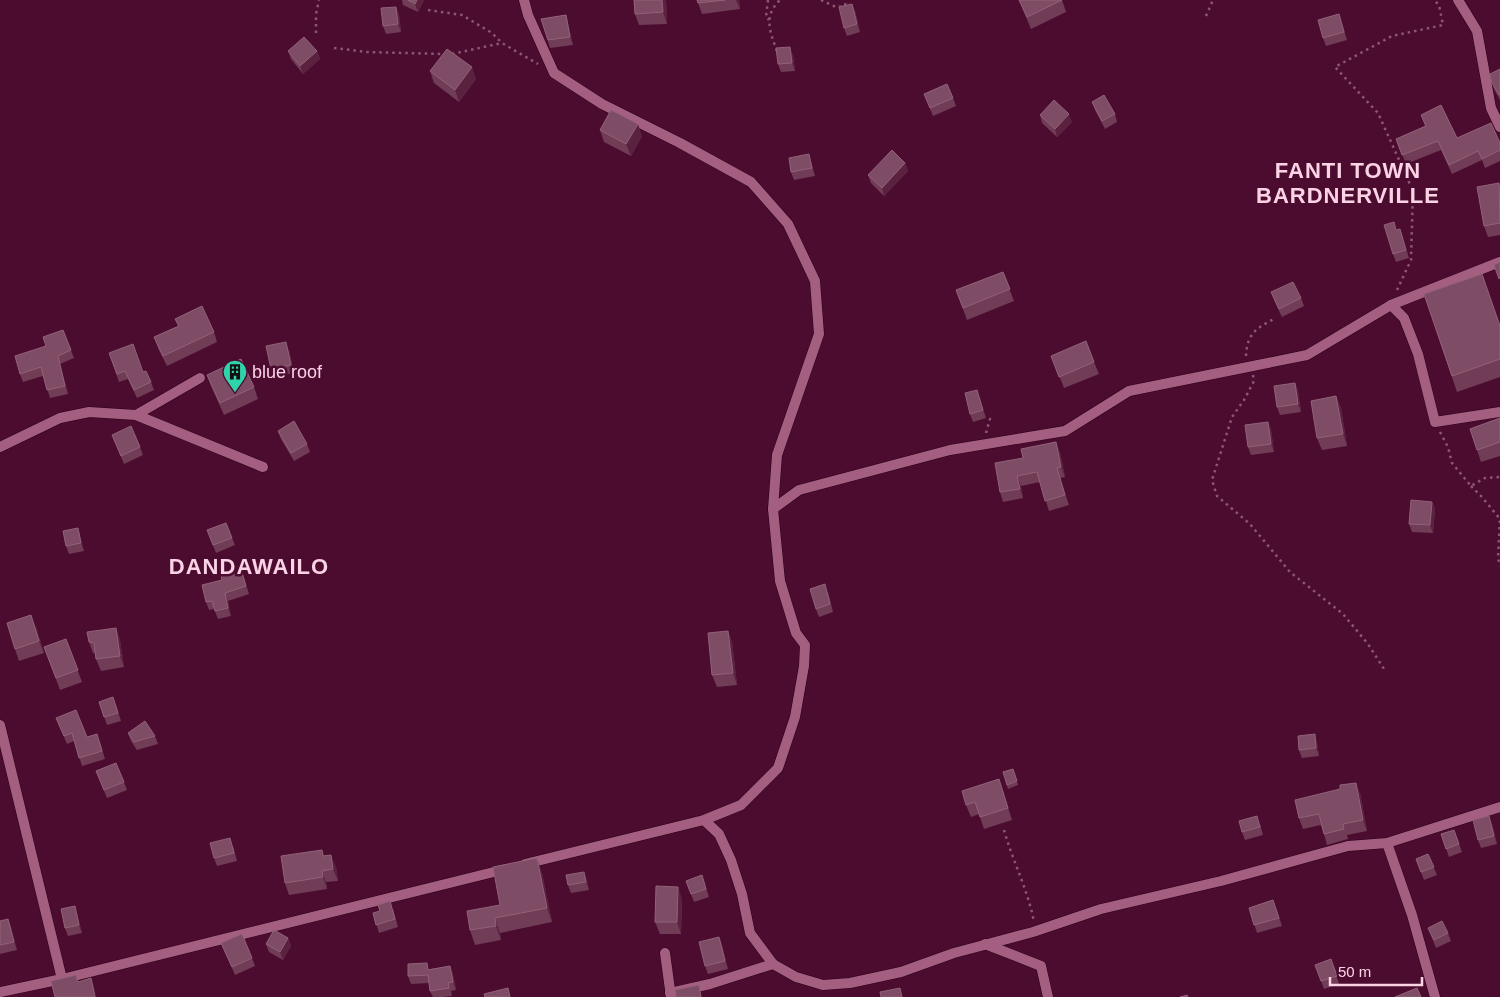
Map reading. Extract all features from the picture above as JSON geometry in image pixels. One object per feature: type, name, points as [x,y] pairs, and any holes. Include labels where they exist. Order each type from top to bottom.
[{"type":"street","points":[[6,993],[704,820],[741,805],[778,768],[795,717],[804,666],[805,645],[796,633],[780,581],[772,509],[777,455],[819,334],[815,281],[788,224],[751,182],[680,143],[602,104],[554,73],[528,15],[524,0]]},
{"type":"street","points":[[1458,0],[1477,31],[1491,108],[1500,127]]},
{"type":"street","points":[[772,509],[799,490],[950,450],[1065,430],[1129,391],[1251,368],[1307,355],[1391,305],[1500,262]]},
{"type":"street","points":[[1391,305],[1404,318],[1418,354],[1435,422],[1500,412]]},
{"type":"street","points":[[136,415],[200,378]]},
{"type":"street","points":[[0,447],[60,418],[89,412],[136,415],[263,467]]},
{"type":"street","points":[[0,725],[62,979]]},
{"type":"street","points":[[704,820],[719,834],[731,860],[742,894],[750,933],[773,964],[796,978],[823,985],[850,983],[901,972],[954,953],[1036,931],[1101,909],[1221,881],[1348,846],[1387,844],[1500,807]]},
{"type":"street","points":[[1387,844],[1412,916],[1435,997]]},
{"type":"street","points":[[985,944],[1041,966],[1048,997]]},
{"type":"street","points":[[665,953],[670,995],[773,964]]},
{"type":"path","points":[[316,33],[316,14],[319,0]]},
{"type":"path","points":[[768,0],[766,17],[769,20]]},
{"type":"path","points":[[777,51],[770,32],[769,20],[774,6],[780,0]]},
{"type":"path","points":[[821,0],[836,7],[845,6],[846,0]]},
{"type":"path","points":[[1206,16],[1213,0]]},
{"type":"path","points":[[1391,305],[1411,260],[1413,190],[1378,113],[1335,66],[1392,36],[1443,25],[1439,5],[1434,0]]},
{"type":"path","points":[[428,10],[462,15],[492,33],[502,43],[554,73]]},
{"type":"path","points":[[334,48],[367,52],[448,55],[502,43]]},
{"type":"path","points":[[1274,319],[1257,328],[1249,339],[1245,355],[1254,381],[1232,417],[1212,480],[1217,496],[1250,524],[1290,572],[1343,614],[1368,644],[1386,672]]},
{"type":"path","points":[[983,444],[990,419],[987,416]]},
{"type":"path","points":[[1435,422],[1448,447],[1452,463],[1500,519],[1498,558],[1500,566]]},
{"type":"path","points":[[1471,486],[1485,478],[1500,477]]},
{"type":"path","points":[[1004,830],[1012,858],[1023,880],[1031,904],[1036,931]]},
{"type":"building","points":[[408,0],[417,0],[415,4]]},
{"type":"building","points":[[634,0],[662,0],[663,12],[635,14]]},
{"type":"building","points":[[697,0],[725,0],[698,3]]},
{"type":"building","points":[[1019,0],[1062,0],[1027,17]]},
{"type":"building","points":[[852,4],[857,24],[844,28],[839,7]]},
{"type":"building","points":[[396,7],[398,24],[383,26],[381,8]]},
{"type":"building","points":[[1339,14],[1344,32],[1323,38],[1318,20]]},
{"type":"building","points":[[566,15],[570,37],[548,40],[541,19]]},
{"type":"building","points":[[304,37],[317,51],[300,66],[288,51]]},
{"type":"building","points":[[790,47],[792,63],[778,64],[776,48]]},
{"type":"building","points":[[447,49],[472,67],[455,90],[430,71]]},
{"type":"building","points":[[1500,69],[1499,95],[1492,83],[1490,74]]},
{"type":"building","points":[[947,84],[953,98],[930,108],[924,94]]},
{"type":"building","points":[[1104,95],[1115,114],[1102,121],[1092,102]]},
{"type":"building","points":[[1054,100],[1069,114],[1055,129],[1040,115]]},
{"type":"building","points":[[1441,105],[1457,138],[1491,123],[1500,143],[1500,150],[1482,159],[1478,151],[1449,165],[1438,141],[1402,155],[1396,139],[1426,126],[1421,115]]},
{"type":"building","points":[[611,110],[638,124],[626,144],[600,130]]},
{"type":"building","points":[[892,150],[905,163],[882,188],[868,175]]},
{"type":"building","points":[[809,154],[812,168],[791,172],[789,158]]},
{"type":"building","points":[[1499,183],[1500,223],[1484,226],[1477,187]]},
{"type":"building","points":[[1394,222],[1396,230],[1400,229],[1406,250],[1393,254],[1384,225]]},
{"type":"building","points":[[1500,262],[1500,278],[1499,279],[1494,265]]},
{"type":"building","points":[[1003,272],[1010,289],[963,308],[956,290]]},
{"type":"building","points":[[1482,274],[1500,326],[1500,359],[1452,376],[1424,294]]},
{"type":"building","points":[[1293,282],[1301,298],[1279,309],[1271,292]]},
{"type":"building","points":[[202,306],[214,332],[163,356],[154,337],[179,326],[175,319]]},
{"type":"building","points":[[63,330],[71,350],[58,356],[65,386],[47,390],[41,367],[20,374],[15,356],[46,346],[43,337]]},
{"type":"building","points":[[1086,341],[1094,362],[1059,377],[1051,356]]},
{"type":"building","points":[[286,342],[291,365],[271,369],[266,346]]},
{"type":"building","points":[[133,344],[143,372],[146,371],[151,382],[134,390],[125,371],[117,374],[109,353]]},
{"type":"building","points":[[241,359],[254,387],[220,403],[207,375]]},
{"type":"building","points":[[1295,383],[1298,404],[1277,407],[1274,386]]},
{"type":"building","points":[[977,390],[983,410],[970,414],[965,393]]},
{"type":"building","points":[[1336,396],[1343,434],[1317,438],[1311,401]]},
{"type":"building","points":[[1500,418],[1500,442],[1477,450],[1470,429]]},
{"type":"building","points":[[294,421],[307,444],[291,453],[278,431]]},
{"type":"building","points":[[1268,422],[1271,444],[1248,447],[1245,425]]},
{"type":"building","points":[[131,426],[140,447],[121,456],[112,435]]},
{"type":"building","points":[[1056,442],[1061,467],[1057,468],[1065,495],[1045,501],[1037,472],[1017,476],[1020,489],[1000,492],[995,463],[1023,458],[1021,449]]},
{"type":"building","points":[[1411,500],[1432,502],[1430,525],[1409,524]]},
{"type":"building","points":[[226,523],[232,538],[213,545],[207,530]]},
{"type":"building","points":[[78,528],[81,543],[66,546],[63,531]]},
{"type":"building","points":[[241,569],[246,586],[225,593],[228,608],[215,611],[212,601],[206,602],[202,585],[222,580],[221,575]]},
{"type":"building","points":[[825,584],[830,604],[816,609],[810,589]]},
{"type":"building","points":[[31,615],[39,641],[15,649],[7,623]]},
{"type":"building","points":[[116,628],[120,656],[96,659],[94,643],[89,642],[87,632]]},
{"type":"building","points":[[728,631],[733,673],[712,675],[708,633]]},
{"type":"building","points":[[66,639],[78,670],[56,678],[44,647]]},
{"type":"building","points":[[113,697],[118,713],[104,717],[99,702]]},
{"type":"building","points":[[76,710],[87,737],[97,734],[102,751],[79,758],[72,733],[64,736],[56,718]]},
{"type":"building","points":[[145,721],[155,736],[134,742],[128,733]]},
{"type":"building","points":[[1315,734],[1316,748],[1299,750],[1298,736]]},
{"type":"building","points":[[116,763],[124,782],[104,790],[96,771]]},
{"type":"building","points":[[1013,769],[1017,781],[1007,785],[1003,772]]},
{"type":"building","points":[[999,779],[1008,808],[980,817],[975,802],[966,805],[962,791]]},
{"type":"building","points":[[1356,783],[1363,820],[1343,824],[1344,829],[1324,834],[1319,814],[1299,818],[1295,800],[1340,789],[1340,785]]},
{"type":"building","points":[[1257,816],[1260,827],[1242,832],[1239,821]]},
{"type":"building","points":[[1489,816],[1494,836],[1478,840],[1473,820]]},
{"type":"building","points":[[1454,830],[1459,844],[1446,849],[1441,834]]},
{"type":"building","points":[[230,838],[234,853],[214,858],[210,843]]},
{"type":"building","points":[[322,850],[323,856],[331,855],[333,869],[322,871],[323,877],[285,883],[281,856]]},
{"type":"building","points":[[1428,854],[1434,867],[1421,872],[1416,859]]},
{"type":"building","points":[[537,858],[547,908],[495,918],[496,926],[470,930],[467,911],[500,905],[493,867]]},
{"type":"building","points":[[584,872],[586,882],[568,885],[566,875]]},
{"type":"building","points":[[702,875],[706,889],[691,894],[686,881]]},
{"type":"building","points":[[656,886],[678,887],[677,922],[655,922]]},
{"type":"building","points":[[1273,900],[1279,918],[1254,925],[1249,908]]},
{"type":"building","points":[[390,901],[395,919],[376,925],[373,913],[380,911],[378,905]]},
{"type":"building","points":[[75,906],[79,925],[65,928],[61,909]]},
{"type":"building","points":[[8,919],[14,942],[0,945],[0,921]]},
{"type":"building","points":[[1442,921],[1448,933],[1434,940],[1428,928]]},
{"type":"building","points":[[274,930],[288,938],[280,952],[266,944]]},
{"type":"building","points":[[242,934],[252,958],[232,967],[221,943]]},
{"type":"building","points":[[719,937],[725,961],[705,966],[699,942]]},
{"type":"building","points":[[1331,959],[1337,976],[1321,981],[1315,965]]},
{"type":"building","points":[[427,963],[428,970],[450,966],[453,982],[448,983],[449,988],[430,991],[428,975],[408,976],[408,964]]},
{"type":"building","points":[[76,975],[78,982],[91,978],[95,997],[55,997],[51,981]]},
{"type":"building","points":[[699,985],[701,997],[676,997],[675,990]]},
{"type":"building","points":[[508,988],[510,997],[485,997],[484,994]]},
{"type":"building","points":[[900,988],[902,997],[881,997],[880,992]]},
{"type":"building","points":[[1417,988],[1421,997],[1395,997]]},
{"type":"place","name":"blue roof","points":[[235,393]]},
{"type":"district","name":"FANTI TOWN BARDNERVILLE","points":[[1348,182]]},
{"type":"district","name":"DANDAWAILO","points":[[249,566]]}]
